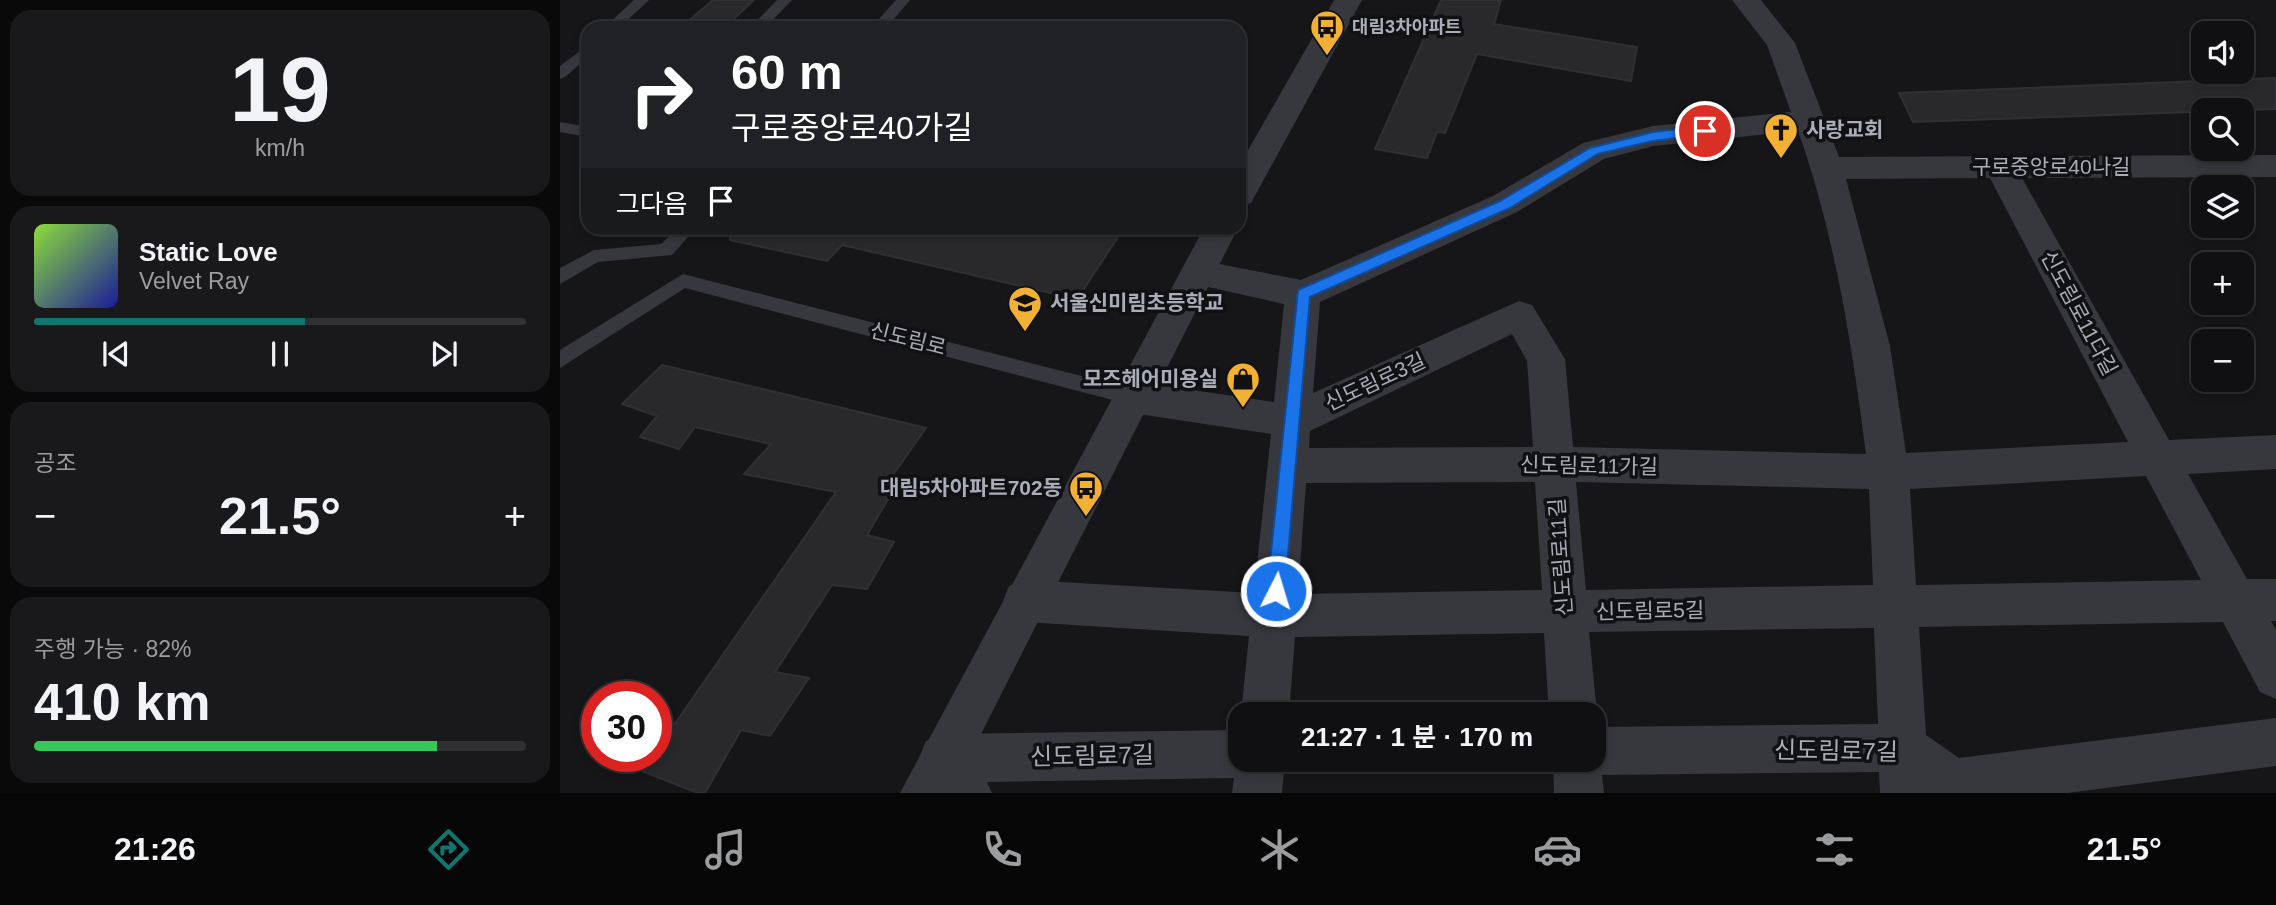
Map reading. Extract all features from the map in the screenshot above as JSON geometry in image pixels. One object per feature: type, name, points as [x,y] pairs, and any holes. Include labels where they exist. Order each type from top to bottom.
[{"type":"street","points":[[1246,182],[1348,0]]},
{"type":"street","points":[[1746,0],[1781,43],[1827,168],[1871,346],[1889,472],[1904,771]]},
{"type":"street","points":[[1198,273],[1303,294],[1505,204],[1594,151],[1653,136],[1809,120]]},
{"type":"street","name":"구로중앙로40나길","points":[[1827,168],[2276,166]]},
{"type":"street","name":"신도림로11다길","points":[[2000,167],[2158,458],[2256,601],[2276,676]]},
{"type":"street","points":[[945,781],[1025,601],[1217,235]]},
{"type":"street","points":[[1266,702],[1303,294]]},
{"type":"street","name":"신도림로3길","points":[[1292,421],[1519,315],[1546,359]]},
{"type":"street","name":"신도림로11길","points":[[1546,359],[1572,702]]},
{"type":"street","points":[[1132,397],[1292,421]]},
{"type":"street","points":[[1889,472],[2276,452]]},
{"type":"street","name":"신도림로11가길","points":[[1288,466],[1554,464],[1889,472]]},
{"type":"street","name":"신도림로5길","points":[[1025,601],[1274,616],[2256,601]]},
{"type":"street","name":"신도림로7길","points":[[1606,752],[1904,771],[1953,783],[2276,742]]},
{"type":"street","name":"신도림로7길","points":[[945,781],[1228,755]]},
{"type":"street","points":[[1257,793],[1260,772]]},
{"type":"street","points":[[1578,772],[1579,793]]},
{"type":"lane","points":[[619,21],[642,0]]},
{"type":"lane","points":[[764,21],[785,0]]},
{"type":"lane","points":[[884,21],[903,0]]},
{"type":"lane","points":[[560,74],[581,55]]},
{"type":"lane","points":[[560,127],[581,131]]},
{"type":"lane","points":[[560,277],[594,256],[666,250],[681,235]]},
{"type":"lane","name":"신도림로","points":[[560,360],[683,281],[1132,397]]},
{"type":"building","points":[[713,0],[754,0],[732,21],[688,21]]},
{"type":"building","points":[[1441,0],[1501,0],[1494,24],[1637,47],[1631,81],[1477,54],[1445,133],[1437,132],[1427,158],[1375,149]]},
{"type":"building","points":[[2276,78],[2276,109],[2254,110],[2254,98],[2191,98],[2191,112],[1913,122],[1899,93],[2191,81],[2191,84],[2254,84],[2254,79]]},
{"type":"building","points":[[730,235],[1119,235],[1077,299],[842,245],[827,261],[730,240]]},
{"type":"building","points":[[662,365],[926,428],[883,489],[893,491],[867,535],[894,542],[867,589],[832,585],[775,672],[809,678],[770,736],[741,730],[705,793],[698,793],[645,772],[672,772],[672,728],[836,492],[744,474],[771,444],[695,427],[679,449],[640,437],[657,416],[622,404]]},
{"type":"place","name":"대림3차아파트","points":[[1327,57]]},
{"type":"place","name":"사랑교회","points":[[1781,160]]},
{"type":"place","name":"서울신미림초등학교","points":[[1025,333]]},
{"type":"place","name":"모즈헤어미용실","points":[[1243,409]]},
{"type":"place","name":"대림5차아파트702동","points":[[1086,518]]},
{"type":"route","points":[[1276,591],[1303,294],[1505,204],[1594,151],[1653,136],[1705,131]]}]
